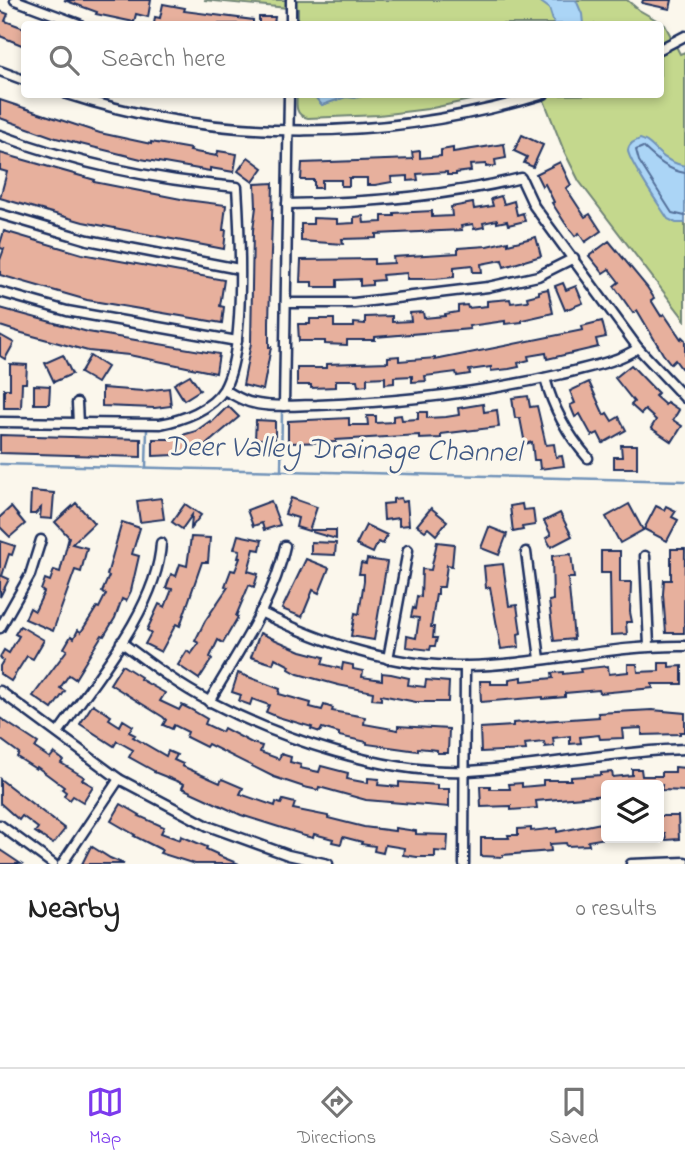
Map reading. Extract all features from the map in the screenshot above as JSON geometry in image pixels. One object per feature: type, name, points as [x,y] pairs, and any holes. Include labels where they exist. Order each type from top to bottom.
[{"type":"street","points":[[15,0],[71,21]]},
{"type":"street","points":[[291,21],[292,0]]},
{"type":"street","points":[[664,47],[685,36]]},
{"type":"street","points":[[0,71],[21,79]]},
{"type":"street","points":[[83,98],[150,115],[216,126],[288,130],[396,126],[497,109],[531,98]]},
{"type":"street","points":[[284,406],[289,98]]},
{"type":"street","points":[[0,135],[47,152],[179,182],[237,187],[239,269],[234,366],[223,390],[201,410],[173,422],[146,425],[0,422]]},
{"type":"street","points":[[287,204],[405,198],[475,189],[521,178],[534,206],[638,348],[685,398]]},
{"type":"street","points":[[0,214],[88,240],[239,269]]},
{"type":"street","points":[[286,303],[354,303],[488,287],[538,276],[574,258]]},
{"type":"street","points":[[0,292],[67,311],[237,341]]},
{"type":"street","points":[[223,390],[254,404],[349,404],[482,390],[545,378],[594,366],[627,355],[638,348]]},
{"type":"street","points":[[545,378],[556,412],[588,458]]},
{"type":"street","points":[[77,403],[78,424]]},
{"type":"street","points":[[0,628],[30,575],[41,540]]},
{"type":"street","points":[[58,733],[121,642],[146,599],[160,562],[161,543]]},
{"type":"street","points":[[209,702],[260,612],[282,562],[285,546]]},
{"type":"street","points":[[388,659],[408,550]]},
{"type":"street","points":[[526,552],[540,659]]},
{"type":"street","points":[[645,556],[649,646]]},
{"type":"street","points":[[260,612],[331,643],[388,659],[424,664],[465,666],[649,646],[685,646]]},
{"type":"street","points":[[121,642],[165,675],[209,702],[300,741],[341,754],[419,768],[465,771],[520,767],[652,750],[685,749]]},
{"type":"street","points":[[464,864],[465,666]]},
{"type":"street","points":[[0,691],[119,779],[208,826],[277,851],[328,864]]},
{"type":"street","points":[[62,864],[119,779]]},
{"type":"street","points":[[0,825],[53,864]]},
{"type":"street","points":[[631,864],[685,862]]},
{"type":"green space","points":[[204,0],[627,0],[658,21],[298,21],[298,9]]},
{"type":"green space","points":[[665,25],[680,54],[685,52],[685,320],[579,181],[543,98],[664,98]]},
{"type":"green space","points":[[297,98],[479,98],[428,109],[379,115],[308,118],[301,115]]},
{"type":"water","points":[[538,0],[576,0],[583,21],[553,21],[549,8]]},
{"type":"water","points":[[316,98],[343,98],[322,105]]},
{"type":"water","points":[[640,139],[668,160],[685,166],[685,223],[668,219],[633,163],[628,150],[632,143]]},
{"type":"building","points":[[64,0],[151,0],[148,17],[136,14],[134,21],[96,14],[97,12]]},
{"type":"building","points":[[643,0],[672,0],[670,9],[642,3]]},
{"type":"building","points":[[163,4],[185,8],[184,11],[253,21],[154,21],[155,17],[160,18]]},
{"type":"building","points":[[0,11],[8,14],[5,21],[21,27],[21,45],[0,36]]},
{"type":"building","points":[[259,17],[275,17],[274,21],[259,21]]},
{"type":"building","points":[[0,100],[100,133],[217,156],[218,151],[237,154],[234,172],[210,168],[210,171],[141,159],[56,138],[0,118]]},
{"type":"building","points":[[522,135],[543,145],[533,167],[524,163],[527,157],[514,151]]},
{"type":"building","points":[[504,144],[506,158],[495,160],[496,166],[470,165],[471,171],[456,175],[447,175],[447,172],[417,174],[418,180],[408,181],[408,176],[391,177],[392,182],[375,185],[367,185],[367,178],[349,178],[349,186],[341,186],[341,180],[322,180],[322,188],[314,188],[314,180],[301,180],[302,163],[413,159],[412,152],[420,151],[420,158],[441,156],[441,150],[453,148],[453,152]]},
{"type":"building","points":[[0,153],[95,180],[94,182],[226,205],[224,249],[83,222],[0,198],[7,172],[0,170]]},
{"type":"building","points":[[248,157],[263,168],[253,182],[238,171]]},
{"type":"building","points":[[560,162],[571,185],[566,188],[585,217],[590,214],[601,231],[585,242],[579,233],[575,236],[565,223],[552,203],[554,202],[545,184],[542,186],[536,174]]},
{"type":"building","points":[[273,183],[269,322],[271,347],[263,390],[243,385],[251,343],[255,184]]},
{"type":"building","points":[[501,196],[504,204],[514,201],[517,215],[523,213],[525,221],[508,225],[507,221],[497,223],[497,220],[483,223],[484,227],[474,229],[473,224],[461,226],[462,230],[376,234],[376,238],[342,239],[343,244],[301,241],[301,224],[313,224],[313,218],[337,219],[337,224],[354,223],[354,217],[363,216],[364,223],[382,222],[382,216],[394,216],[394,213],[432,211],[432,217],[452,216],[451,207],[473,203],[474,209],[493,206],[491,199]]},
{"type":"building","points":[[4,231],[82,254],[224,280],[220,306],[224,307],[222,323],[87,300],[0,275],[0,260],[4,249],[0,248],[0,244]]},
{"type":"building","points":[[536,237],[541,256],[504,267],[502,260],[481,264],[482,272],[473,272],[472,265],[454,267],[454,277],[435,279],[407,279],[407,273],[382,275],[383,280],[372,281],[372,285],[360,286],[360,279],[337,280],[337,287],[312,287],[312,282],[300,282],[301,260],[374,259],[374,264],[394,263],[393,257],[458,253],[458,248],[508,241],[508,244]]},
{"type":"building","points":[[609,241],[647,287],[661,316],[664,314],[681,339],[682,337],[685,340],[685,365],[681,368],[675,360],[671,364],[663,354],[637,310],[633,313],[614,286],[619,282],[609,269],[603,273],[589,256]]},
{"type":"building","points":[[563,283],[566,290],[576,286],[583,303],[565,310],[555,286]]},
{"type":"building","points":[[548,289],[553,313],[522,322],[505,324],[505,321],[469,326],[470,329],[375,337],[375,340],[347,340],[347,345],[325,344],[325,341],[299,341],[298,324],[310,324],[310,319],[334,319],[334,327],[365,324],[365,317],[392,316],[392,322],[411,321],[410,313],[423,312],[424,318],[445,316],[458,312],[458,306],[487,306],[487,301],[510,299],[511,303],[528,301],[527,297]]},
{"type":"building","points":[[0,308],[88,332],[219,354],[216,373],[129,355],[88,351],[22,333],[0,326]]},
{"type":"building","points":[[602,321],[606,337],[596,339],[598,347],[547,359],[546,353],[528,356],[529,360],[518,363],[519,367],[491,371],[491,367],[469,370],[470,374],[457,376],[456,372],[425,376],[426,381],[412,382],[412,376],[394,377],[394,383],[385,384],[385,377],[367,378],[367,385],[358,386],[357,380],[336,380],[336,387],[311,388],[311,385],[297,385],[297,368],[388,362],[388,357],[399,356],[399,361],[435,360],[583,330],[582,326]]},
{"type":"building","points":[[0,335],[14,343],[5,359],[0,356]]},
{"type":"building","points":[[63,355],[72,374],[54,382],[45,363]]},
{"type":"building","points":[[90,356],[107,367],[97,383],[80,373]]},
{"type":"building","points":[[10,364],[27,365],[26,383],[22,383],[21,408],[4,408],[4,389],[10,389]]},
{"type":"building","points":[[631,365],[658,393],[655,396],[665,405],[667,402],[679,410],[673,420],[682,426],[672,442],[651,428],[656,420],[645,410],[641,414],[631,405],[634,402],[615,378]]},
{"type":"building","points":[[190,375],[200,390],[184,400],[174,384]]},
{"type":"building","points":[[589,382],[604,415],[607,413],[612,421],[619,417],[626,430],[603,443],[598,433],[592,436],[580,414],[575,417],[570,405],[575,403],[570,391]]},
{"type":"building","points":[[34,385],[50,386],[49,404],[34,404]]},
{"type":"building","points":[[102,388],[143,391],[169,388],[171,406],[102,406]]},
{"type":"building","points":[[528,396],[530,407],[537,406],[546,445],[554,444],[556,457],[562,456],[564,466],[540,469],[539,460],[534,460],[532,442],[525,444],[520,418],[515,418],[512,398]]},
{"type":"building","points":[[483,404],[484,412],[497,410],[499,427],[441,434],[441,438],[419,439],[419,435],[288,443],[288,421],[349,418],[349,425],[368,425],[367,416],[376,416],[376,423],[393,422],[393,416],[401,415],[402,420],[418,419],[418,412],[427,412],[427,418],[446,417],[459,415],[458,408]]},
{"type":"building","points":[[228,406],[239,417],[202,448],[176,455],[153,456],[153,439],[169,439],[196,431],[210,421],[211,423]]},
{"type":"building","points":[[256,420],[275,421],[275,439],[255,439]]},
{"type":"building","points":[[0,435],[141,439],[141,457],[0,453]]},
{"type":"building","points":[[621,445],[637,445],[637,468],[614,468],[614,457],[622,457]]},
{"type":"building","points":[[31,491],[54,493],[52,519],[40,518],[41,508],[35,514],[30,514]]},
{"type":"building","points":[[161,498],[164,519],[140,522],[137,501]]},
{"type":"building","points":[[291,498],[317,507],[309,531],[296,527],[298,518],[285,514]]},
{"type":"building","points":[[401,498],[402,502],[407,501],[409,525],[399,526],[399,518],[384,520],[383,504],[393,503],[393,499]]},
{"type":"building","points":[[271,501],[280,525],[264,530],[262,523],[253,526],[247,510]]},
{"type":"building","points":[[76,503],[94,523],[72,544],[87,548],[81,572],[75,570],[53,631],[25,619],[30,608],[35,611],[44,592],[41,590],[45,579],[50,581],[54,570],[60,572],[69,537],[55,522]]},
{"type":"building","points":[[185,504],[201,515],[191,528],[192,515],[182,529],[172,522]]},
{"type":"building","points":[[522,504],[523,510],[533,509],[535,525],[513,532],[510,506]]},
{"type":"building","points":[[629,504],[643,530],[620,543],[606,517]]},
{"type":"building","points":[[656,506],[664,510],[666,506],[676,511],[672,517],[678,520],[667,541],[644,529]]},
{"type":"building","points":[[11,507],[25,524],[10,537],[0,527],[0,517]]},
{"type":"building","points":[[431,508],[447,521],[436,535],[428,528],[425,531],[417,525]]},
{"type":"building","points":[[560,513],[572,536],[551,547],[546,538],[551,535],[544,521]]},
{"type":"building","points":[[122,522],[140,528],[132,554],[139,556],[131,591],[126,601],[122,599],[115,618],[75,679],[69,675],[60,688],[65,691],[52,709],[33,696],[67,650],[64,648],[71,636],[74,638],[78,630],[81,632],[97,607],[99,608],[106,594],[102,592],[109,576],[107,575]]},
{"type":"building","points":[[366,525],[387,535],[383,544],[378,542],[373,553],[356,545]]},
{"type":"building","points":[[489,527],[507,534],[499,555],[481,548]]},
{"type":"building","points":[[336,530],[336,539],[312,532]]},
{"type":"building","points":[[238,535],[262,540],[260,550],[254,549],[248,571],[258,574],[254,587],[249,585],[236,616],[238,617],[223,643],[218,640],[210,657],[212,659],[199,679],[178,665],[187,651],[191,654],[199,643],[195,641],[205,621],[228,587],[225,586],[231,570],[235,571],[240,558],[240,550],[234,549]]},
{"type":"building","points":[[191,537],[210,538],[208,562],[202,562],[180,626],[176,624],[161,652],[145,644],[151,633],[147,630],[159,604],[165,607],[172,589],[166,588],[171,574],[176,576],[180,564],[187,566]]},
{"type":"building","points":[[0,541],[15,546],[12,555],[9,554],[2,576],[9,579],[0,597]]},
{"type":"building","points":[[311,542],[336,543],[335,555],[311,554]]},
{"type":"building","points":[[437,542],[454,544],[452,566],[447,565],[444,587],[438,587],[436,594],[431,627],[434,627],[433,638],[437,638],[435,646],[431,646],[430,650],[406,647],[407,636],[416,638],[419,618],[411,617],[417,596],[421,597],[422,569],[431,570]]},
{"type":"building","points":[[671,549],[685,549],[684,633],[666,633],[663,594],[664,580],[671,580]]},
{"type":"building","points":[[601,551],[620,551],[620,582],[631,582],[632,622],[626,622],[627,634],[611,635],[610,573],[601,573]]},
{"type":"building","points":[[571,554],[574,578],[568,578],[574,639],[554,641],[549,601],[553,600],[552,556]]},
{"type":"building","points":[[306,559],[329,568],[319,593],[313,590],[302,617],[282,609]]},
{"type":"building","points":[[367,559],[387,562],[374,640],[351,636],[355,613],[359,614],[364,581],[364,574],[359,574],[361,563],[366,564]]},
{"type":"building","points":[[503,564],[509,606],[517,605],[521,633],[518,634],[519,647],[501,649],[490,587],[486,588],[484,566]]},
{"type":"building","points":[[20,626],[44,640],[33,659],[27,656],[11,681],[0,674],[3,661],[0,657],[4,650],[9,653],[19,636],[15,634]]},
{"type":"building","points":[[260,633],[301,651],[324,657],[322,664],[342,669],[343,663],[353,665],[353,669],[363,671],[362,677],[382,680],[382,673],[391,674],[409,678],[408,685],[425,687],[426,680],[449,682],[448,702],[416,702],[381,695],[381,700],[372,699],[373,692],[298,674],[275,658],[273,664],[251,657]]},
{"type":"building","points":[[659,663],[669,663],[669,667],[682,666],[682,684],[652,684],[653,688],[600,693],[599,690],[565,693],[565,697],[481,702],[480,681],[509,684],[509,679],[522,677],[522,681],[553,678],[552,673],[581,672],[580,669],[608,666],[609,674],[628,672],[628,664],[637,664],[638,672],[659,671]]},
{"type":"building","points":[[122,665],[165,693],[160,701],[179,710],[182,705],[190,709],[207,719],[205,724],[222,732],[224,728],[262,746],[260,752],[279,759],[281,754],[291,757],[290,762],[301,765],[300,768],[319,772],[321,766],[348,773],[347,779],[368,783],[368,778],[379,779],[378,785],[399,787],[399,782],[437,785],[437,789],[449,789],[449,807],[366,800],[319,787],[318,790],[304,787],[274,777],[208,744],[206,747],[186,737],[188,732],[174,725],[172,729],[163,725],[166,720],[163,717],[110,684]]},
{"type":"building","points":[[238,673],[280,689],[279,694],[311,703],[310,707],[322,710],[324,705],[333,708],[332,711],[365,717],[364,724],[398,730],[398,726],[449,729],[448,753],[367,744],[339,736],[339,733],[322,728],[320,732],[278,717],[266,712],[269,705],[252,699],[250,705],[239,701],[241,695],[232,692]]},
{"type":"building","points":[[93,704],[120,726],[123,720],[133,726],[129,732],[135,735],[133,737],[166,756],[168,751],[177,755],[174,760],[183,764],[182,766],[220,783],[222,779],[243,788],[240,794],[275,806],[276,802],[281,804],[283,800],[295,803],[293,809],[364,827],[448,835],[447,852],[435,851],[435,857],[417,857],[403,855],[404,848],[385,845],[383,853],[374,851],[375,846],[361,844],[362,842],[343,837],[341,844],[314,834],[313,838],[241,815],[182,788],[184,784],[154,772],[129,757],[133,750],[117,741],[114,746],[80,724]]},
{"type":"building","points":[[652,710],[685,713],[685,732],[642,735],[642,728],[622,729],[623,738],[600,739],[599,735],[580,737],[581,743],[570,744],[570,736],[553,738],[554,746],[545,747],[544,742],[525,744],[526,750],[481,752],[480,728],[599,717],[598,713]]},
{"type":"building","points":[[0,718],[38,743],[35,748],[50,758],[54,753],[63,760],[61,763],[93,786],[83,802],[73,796],[70,800],[64,796],[64,787],[37,767],[36,769],[17,757],[19,753],[0,739]]},
{"type":"building","points":[[675,767],[685,768],[685,791],[664,790],[664,780],[601,780],[601,795],[536,801],[537,808],[511,810],[511,806],[481,807],[480,786],[510,789],[509,784],[522,783],[522,787],[543,785],[543,780],[571,780],[571,777],[601,773],[612,772],[613,777],[632,775],[632,769],[641,769],[642,776],[662,776],[662,772],[675,772]]},
{"type":"building","points":[[0,779],[65,829],[53,844],[35,832],[38,828],[22,816],[19,820],[0,803]]},
{"type":"building","points":[[121,804],[164,827],[161,833],[180,840],[181,836],[239,864],[195,864],[160,853],[162,850],[111,821]]},
{"type":"building","points":[[664,816],[678,816],[679,839],[666,840]]},
{"type":"building","points":[[601,823],[601,839],[588,841],[589,845],[550,844],[551,851],[503,857],[481,856],[481,838],[509,838],[508,835],[518,835],[518,829],[531,828],[531,831],[557,828],[557,832]]},
{"type":"building","points":[[91,846],[110,858],[124,864],[82,864]]},
{"type":"building","points":[[0,850],[21,864],[0,864]]},
{"type":"waterway","points":[[281,471],[282,412]]},
{"type":"waterway","points":[[146,467],[147,429]]},
{"type":"waterway","name":"Deer Valley Drainage Channel","points":[[0,464],[685,481]]}]
